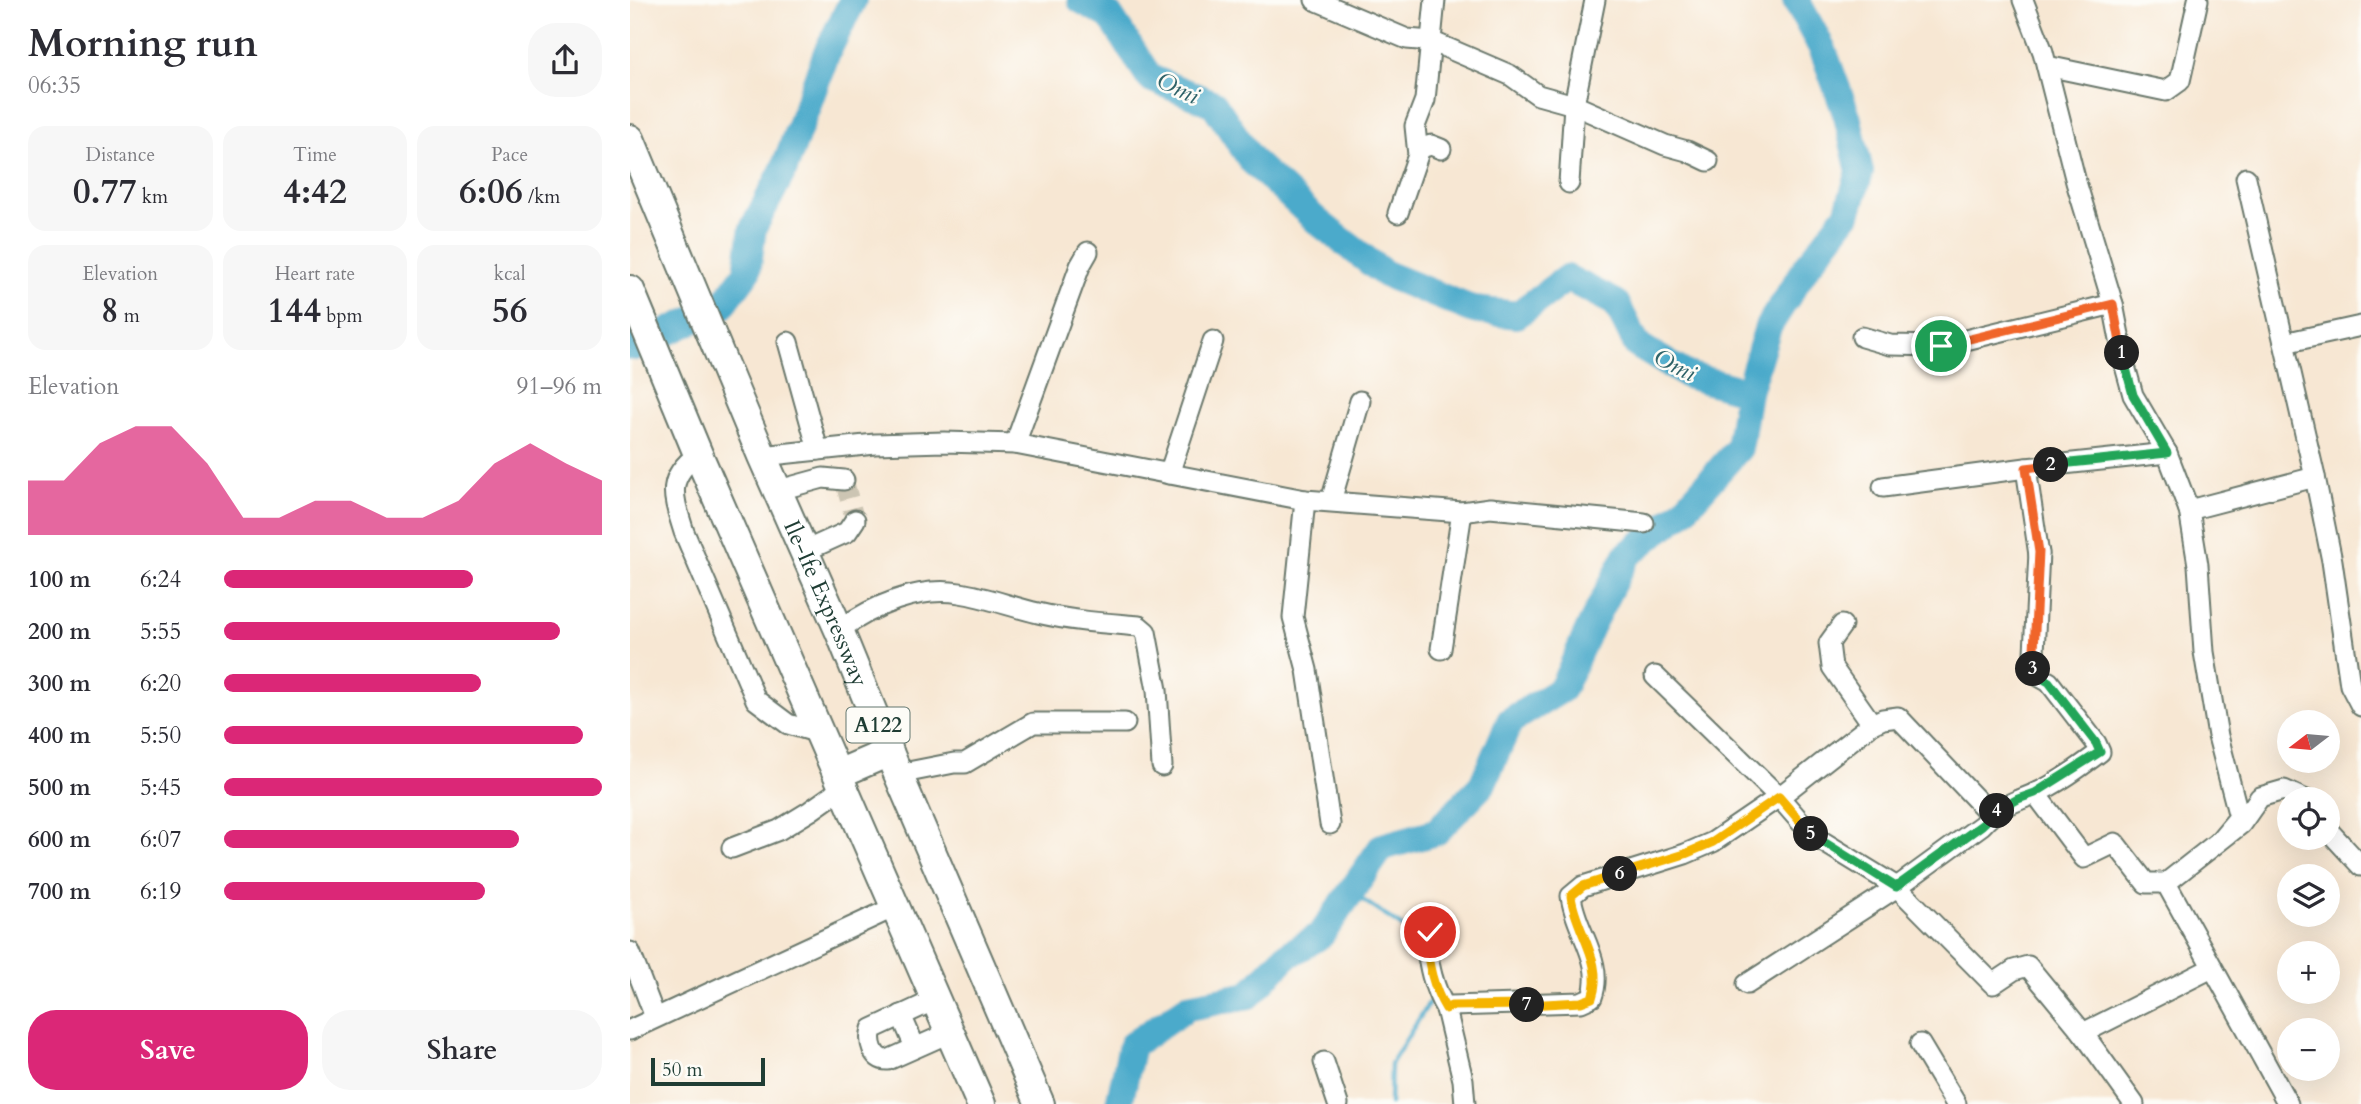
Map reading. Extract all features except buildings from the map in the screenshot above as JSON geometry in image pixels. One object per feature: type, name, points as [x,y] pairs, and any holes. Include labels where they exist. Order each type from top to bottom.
[{"type":"highway","name":"Ile-Ife Expressway","points":[[630,139],[762,456],[779,490],[1040,1104]]},
{"type":"highway","name":"A122","points":[[630,290],[698,454],[981,1104]]},
{"type":"highway","points":[[841,780],[894,763]]},
{"type":"street","points":[[1315,0],[1407,39],[1432,41],[1510,75],[1538,95],[1574,105],[1708,161]]},
{"type":"street","points":[[1398,213],[1418,155],[1415,126],[1425,100],[1435,0]]},
{"type":"street","points":[[1569,183],[1574,105],[1594,0]]},
{"type":"street","points":[[2023,0],[2047,66],[2076,182],[2113,304],[2133,395],[2167,453],[2189,510],[2198,565],[2204,652],[2218,736],[2239,817],[2219,841]]},
{"type":"street","points":[[2047,66],[2166,90],[2179,81],[2198,0]]},
{"type":"street","points":[[1418,149],[1431,145],[1441,149]]},
{"type":"street","points":[[2246,178],[2315,477],[2332,561],[2350,685],[2361,706]]},
{"type":"street","points":[[1015,444],[1080,265],[1088,251]]},
{"type":"street","points":[[1862,337],[1889,345],[1941,346],[2113,304]]},
{"type":"street","points":[[2284,343],[2361,326]]},
{"type":"street","points":[[1169,474],[1213,341]]},
{"type":"street","points":[[788,342],[818,450]]},
{"type":"street","points":[[1331,501],[1360,401]]},
{"type":"street","points":[[762,456],[875,444],[1015,444],[1305,500],[1462,512],[1490,508],[1644,523]]},
{"type":"street","points":[[1883,487],[2167,453]]},
{"type":"street","points":[[698,454],[682,467],[675,480],[676,505],[684,532],[756,701],[788,724],[819,733]]},
{"type":"street","points":[[1747,984],[1896,887],[1982,825],[1991,815],[2018,799],[2035,793],[2100,752],[2049,682],[2033,673],[2039,554],[2026,468]]},
{"type":"street","points":[[2189,510],[2315,477]]},
{"type":"street","points":[[779,490],[823,478],[844,480]]},
{"type":"street","points":[[1305,500],[1293,617],[1307,670],[1330,824]]},
{"type":"street","points":[[1441,649],[1462,512]]},
{"type":"street","points":[[805,551],[846,531],[855,520]]},
{"type":"street","points":[[839,630],[882,605],[928,593],[959,593],[1068,619],[1139,626],[1146,632],[1157,690],[1163,766]]},
{"type":"street","points":[[1842,625],[1829,643],[1832,667],[1871,724]]},
{"type":"street","points":[[1656,676],[1779,797],[1812,835],[1896,887],[1993,984],[2014,970],[2028,966],[2083,1034],[2134,1104]]},
{"type":"street","points":[[1446,1009],[1451,1006],[1581,1002],[1592,998],[1597,983],[1588,944],[1572,910],[1571,896],[1583,886],[1685,854],[1713,842],[1779,797],[1871,724],[1883,719],[1898,717],[1991,815]]},
{"type":"street","points":[[894,763],[965,763],[1033,723],[1125,723]]},
{"type":"street","points":[[732,848],[779,830],[810,811],[841,780]]},
{"type":"street","points":[[2035,793],[2084,858],[2115,843],[2146,883],[2166,883],[2241,824],[2260,797],[2277,792]]},
{"type":"street","points":[[2340,843],[2361,866]]},
{"type":"street","points":[[2166,883],[2288,1104]]},
{"type":"street","points":[[630,1030],[897,906]]},
{"type":"street","points":[[1430,932],[1425,938],[1431,977],[1446,1009],[1463,1080],[1465,1104]]},
{"type":"street","points":[[630,952],[655,1017]]},
{"type":"street","points":[[2083,1034],[2212,968]]},
{"type":"street","points":[[937,999],[872,1029],[870,1038],[876,1057],[888,1060],[951,1032]]},
{"type":"street","points":[[901,1016],[915,1047]]},
{"type":"street","points":[[1920,1044],[1956,1104]]},
{"type":"street","points":[[1324,1062],[1338,1104]]},
{"type":"waterway","name":"Omi","points":[[630,345],[635,347],[721,307],[747,272],[753,228],[784,169],[827,52],[853,0]]},
{"type":"waterway","name":"Omi","points":[[1081,0],[1110,16],[1150,78],[1214,104],[1252,161],[1317,221],[1385,274],[1474,310],[1517,315],[1567,278],[1616,303],[1637,345],[1687,375],[1748,392]]},
{"type":"waterway","points":[[1119,1104],[1132,1045],[1188,1007],[1249,995],[1285,957],[1321,935],[1382,847],[1436,832],[1482,785],[1510,721],[1562,689],[1627,555],[1682,512],[1739,448],[1748,392],[1768,327],[1805,269],[1847,214],[1860,172],[1847,116],[1823,50],[1796,0]]},
{"type":"waterway","points":[[1350,891],[1408,931],[1422,970]]},
{"type":"waterway","points":[[1390,1104],[1391,1064],[1432,998]]},
{"type":"tunnel","points":[[844,480],[855,520]]},
{"type":"route","points":[[1430,932],[1425,938],[1431,977],[1446,1009],[1451,1006],[1581,1002],[1592,998],[1597,983],[1588,944],[1572,910],[1571,896],[1583,886],[1685,854],[1713,842],[1779,797],[1812,835],[1896,887],[1982,825],[1991,815],[2018,799],[2035,793],[2100,752],[2049,682],[2033,673],[2039,552],[2026,468],[2167,453],[2133,395],[2113,304],[1941,346]]}]
